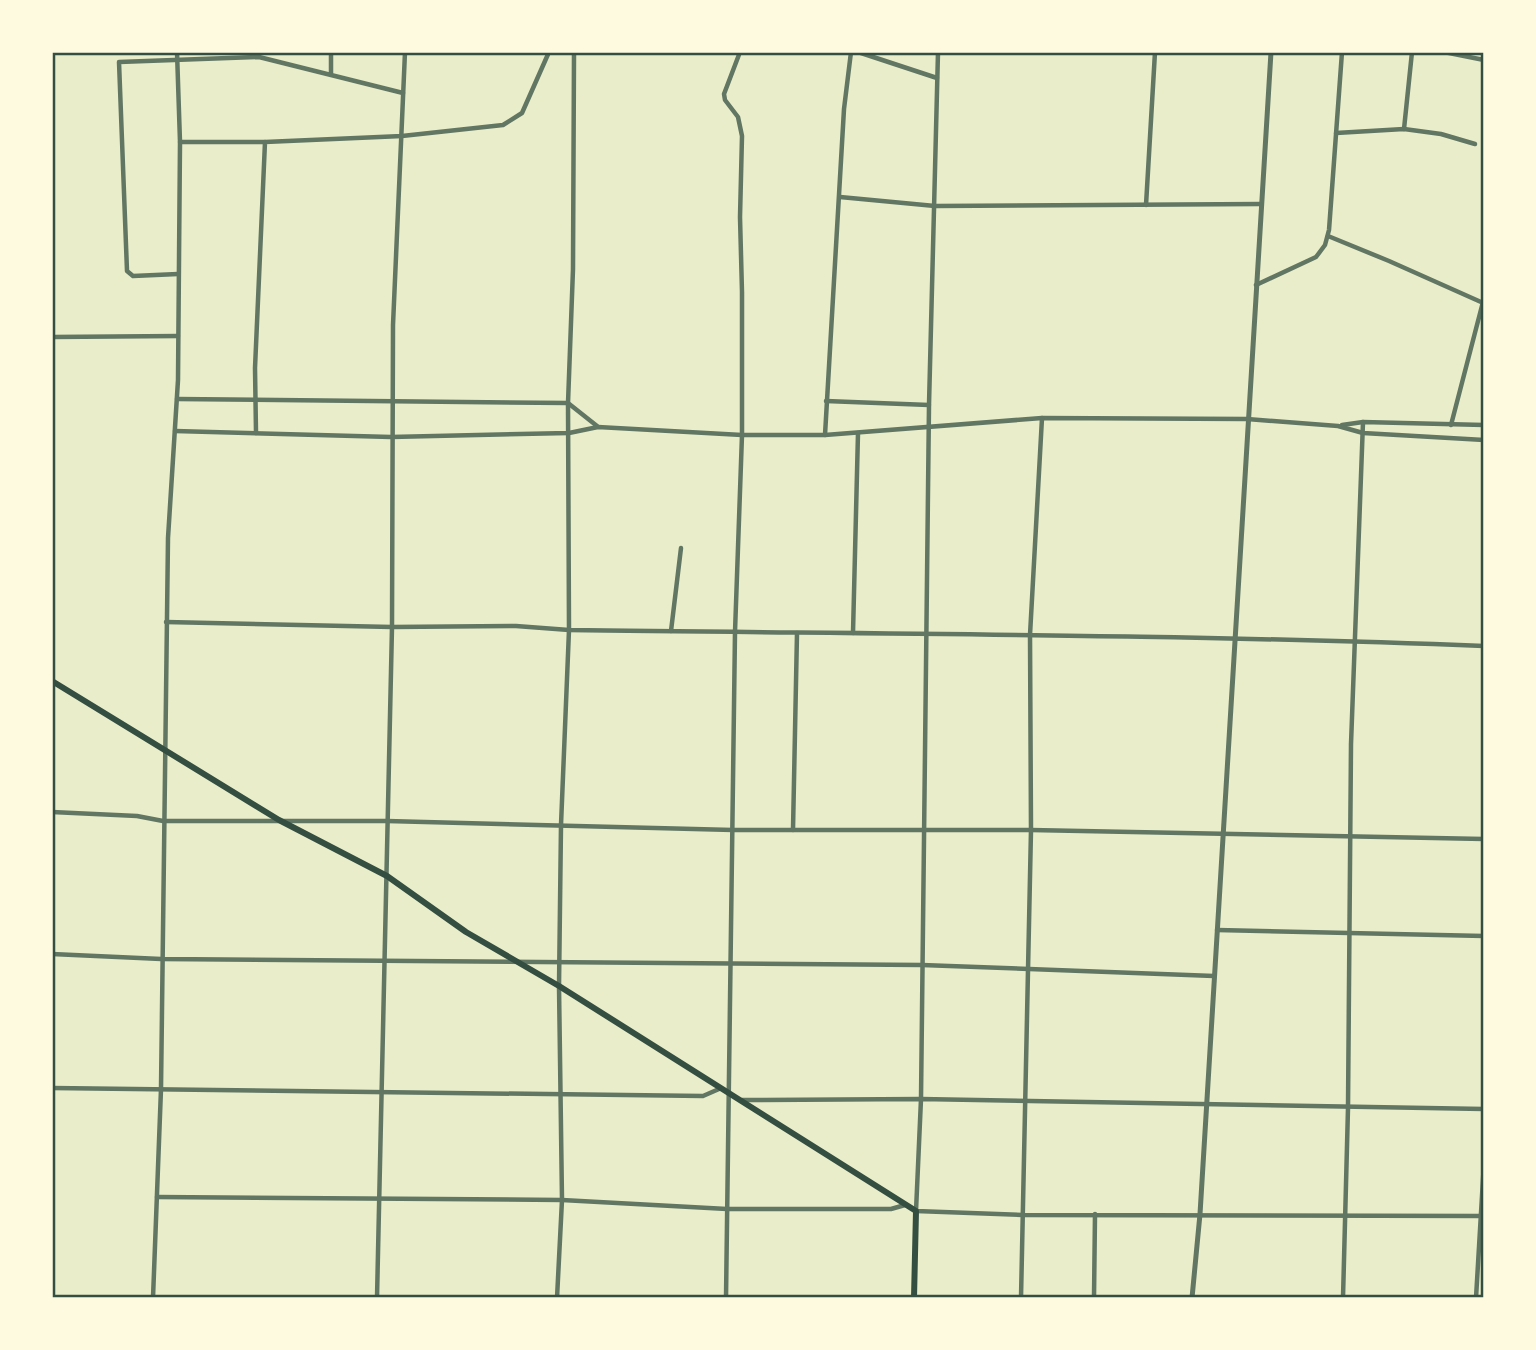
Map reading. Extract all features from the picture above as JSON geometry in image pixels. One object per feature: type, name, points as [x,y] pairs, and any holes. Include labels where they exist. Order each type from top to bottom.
[{"type":"main road","points":[[52,681],[279,820],[387,876],[466,932],[559,986],[916,1211],[914,1297]]},
{"type":"street","points":[[153,1297],[161,1088],[168,538],[177,399],[180,142],[177,52]]},
{"type":"street","points":[[331,52],[331,73]]},
{"type":"street","points":[[377,1297],[392,627],[391,401],[404,52]]},
{"type":"street","points":[[180,142],[265,142],[402,136],[503,125],[522,113],[549,52]]},
{"type":"street","points":[[557,1297],[562,1200],[559,986],[561,825],[569,630],[568,404],[573,270],[574,52]]},
{"type":"street","points":[[726,1297],[735,632],[742,435],[742,136],[738,117],[724,94],[740,52]]},
{"type":"street","points":[[825,435],[844,109],[851,52]]},
{"type":"street","points":[[858,52],[937,78]]},
{"type":"street","points":[[938,52],[925,633],[921,1099],[916,1211],[1023,1215],[1481,1216]]},
{"type":"street","points":[[1146,205],[1155,52]]},
{"type":"street","points":[[1192,1297],[1200,1214],[1271,52]]},
{"type":"street","points":[[1255,285],[1316,257],[1325,245],[1328,236],[1342,52]]},
{"type":"street","points":[[1404,129],[1412,52]]},
{"type":"street","points":[[1444,52],[1483,60]]},
{"type":"street","points":[[178,274],[133,276],[127,271],[118,65],[121,61],[259,57],[403,93]]},
{"type":"street","points":[[1336,133],[1404,129],[1441,134],[1475,144]]},
{"type":"street","points":[[256,433],[255,368],[265,142]]},
{"type":"street","points":[[840,197],[935,206],[1260,204]]},
{"type":"street","points":[[1328,236],[1483,300],[1451,425]]},
{"type":"street","points":[[52,337],[178,336]]},
{"type":"street","points":[[177,399],[568,404],[598,427]]},
{"type":"street","points":[[826,401],[929,405]]},
{"type":"street","points":[[1021,1297],[1031,830],[1030,635],[1042,418]]},
{"type":"street","points":[[175,430],[391,437],[569,433],[598,427],[742,435],[825,435],[1042,418],[1247,419],[1338,426],[1363,433],[1483,440]]},
{"type":"street","points":[[1338,426],[1363,422],[1483,425]]},
{"type":"street","points":[[1343,1297],[1349,1108],[1354,641],[1363,422]]},
{"type":"street","points":[[853,633],[858,433]]},
{"type":"street","points":[[671,631],[681,548]]},
{"type":"street","points":[[166,622],[392,627],[516,626],[569,630],[925,633],[1483,646]]},
{"type":"street","points":[[793,830],[797,633]]},
{"type":"street","points":[[52,812],[137,816],[163,821],[387,821],[733,831],[1031,830],[1483,839]]},
{"type":"street","points":[[1217,930],[1483,936]]},
{"type":"street","points":[[52,954],[162,959],[922,965],[1214,976]]},
{"type":"street","points":[[52,1088],[703,1096],[719,1089]]},
{"type":"street","points":[[738,1100],[921,1099],[1483,1109]]},
{"type":"street","points":[[1476,1297],[1483,1162]]},
{"type":"street","points":[[157,1196],[562,1200],[727,1209],[891,1209],[905,1205]]},
{"type":"street","points":[[1094,1297],[1095,1214]]}]
